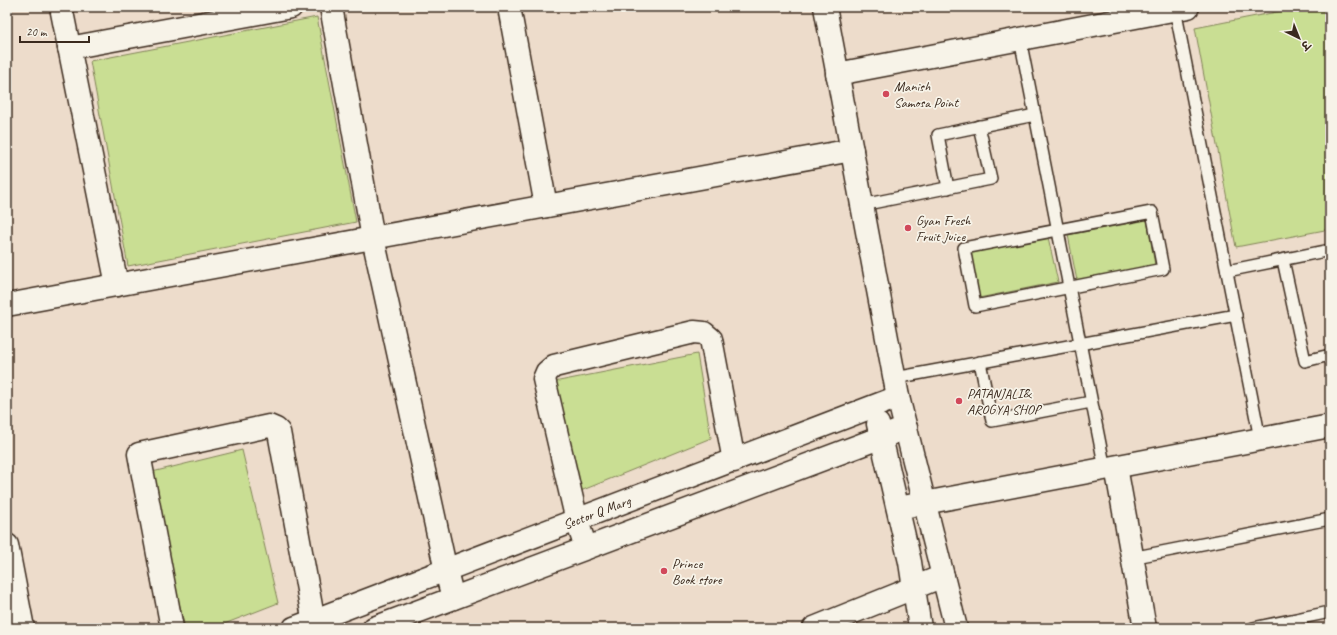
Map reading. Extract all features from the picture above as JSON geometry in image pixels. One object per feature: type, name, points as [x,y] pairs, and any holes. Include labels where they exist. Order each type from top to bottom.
[{"type":"street","points":[[61,7],[116,285]]},
{"type":"street","points":[[69,48],[291,7]]},
{"type":"street","points":[[331,7],[372,238],[453,598]]},
{"type":"street","points":[[509,7],[546,206]]},
{"type":"street","points":[[825,7],[897,388],[956,628]]},
{"type":"street","points":[[837,74],[1182,8]]},
{"type":"street","points":[[7,305],[852,150]]},
{"type":"street","points":[[586,548],[577,521],[544,379],[547,372],[554,366],[694,332],[704,334],[711,339],[734,461]]},
{"type":"street","name":"Sector Q Marg","points":[[315,624],[446,570],[873,408],[897,388]]},
{"type":"street","points":[[873,408],[882,437],[910,562],[920,628]]},
{"type":"street","points":[[172,628],[139,454],[269,426],[279,432],[315,624]]},
{"type":"street","points":[[898,508],[1330,426]]},
{"type":"street","points":[[374,628],[906,428]]},
{"type":"street","points":[[1110,468],[1131,558],[1145,628]]},
{"type":"street","points":[[7,545],[23,628]]},
{"type":"street","points":[[814,628],[943,576]]},
{"type":"lane","points":[[1182,8],[1227,271],[1260,439]]},
{"type":"lane","points":[[1020,39],[1091,402],[1110,468]]},
{"type":"lane","points":[[948,188],[938,135],[1035,115]]},
{"type":"lane","points":[[862,205],[991,179],[979,126]]},
{"type":"lane","points":[[1152,212],[1162,269],[975,306],[964,248],[1058,230],[1152,212]]},
{"type":"lane","points":[[1227,271],[1330,250]]},
{"type":"lane","points":[[1283,260],[1305,361],[1330,355]]},
{"type":"lane","points":[[897,388],[980,362],[1236,315]]},
{"type":"lane","points":[[980,362],[992,421],[1091,402]]},
{"type":"lane","points":[[1131,558],[1330,519]]},
{"type":"lane","points":[[1253,628],[1330,612]]},
{"type":"green space","points":[[1302,7],[1330,7],[1330,229],[1236,247],[1195,28]]},
{"type":"green space","points":[[317,17],[356,222],[128,266],[90,61]]},
{"type":"green space","points":[[1147,220],[1155,265],[1077,281],[1068,235]]},
{"type":"green space","points":[[1048,237],[1058,282],[979,298],[970,253]]},
{"type":"green space","points":[[697,354],[711,438],[578,492],[554,382]]},
{"type":"green space","points":[[242,450],[278,603],[214,628],[185,628],[148,473]]},
{"type":"place","name":"Manish Samosa Point","points":[[886,94]]},
{"type":"place","name":"Gyan Fresh Fruit Juice","points":[[908,228]]},
{"type":"place","name":"PATANJALI& AROGYA SHOP","points":[[959,401]]},
{"type":"place","name":"Prince Book store","points":[[664,571]]}]
